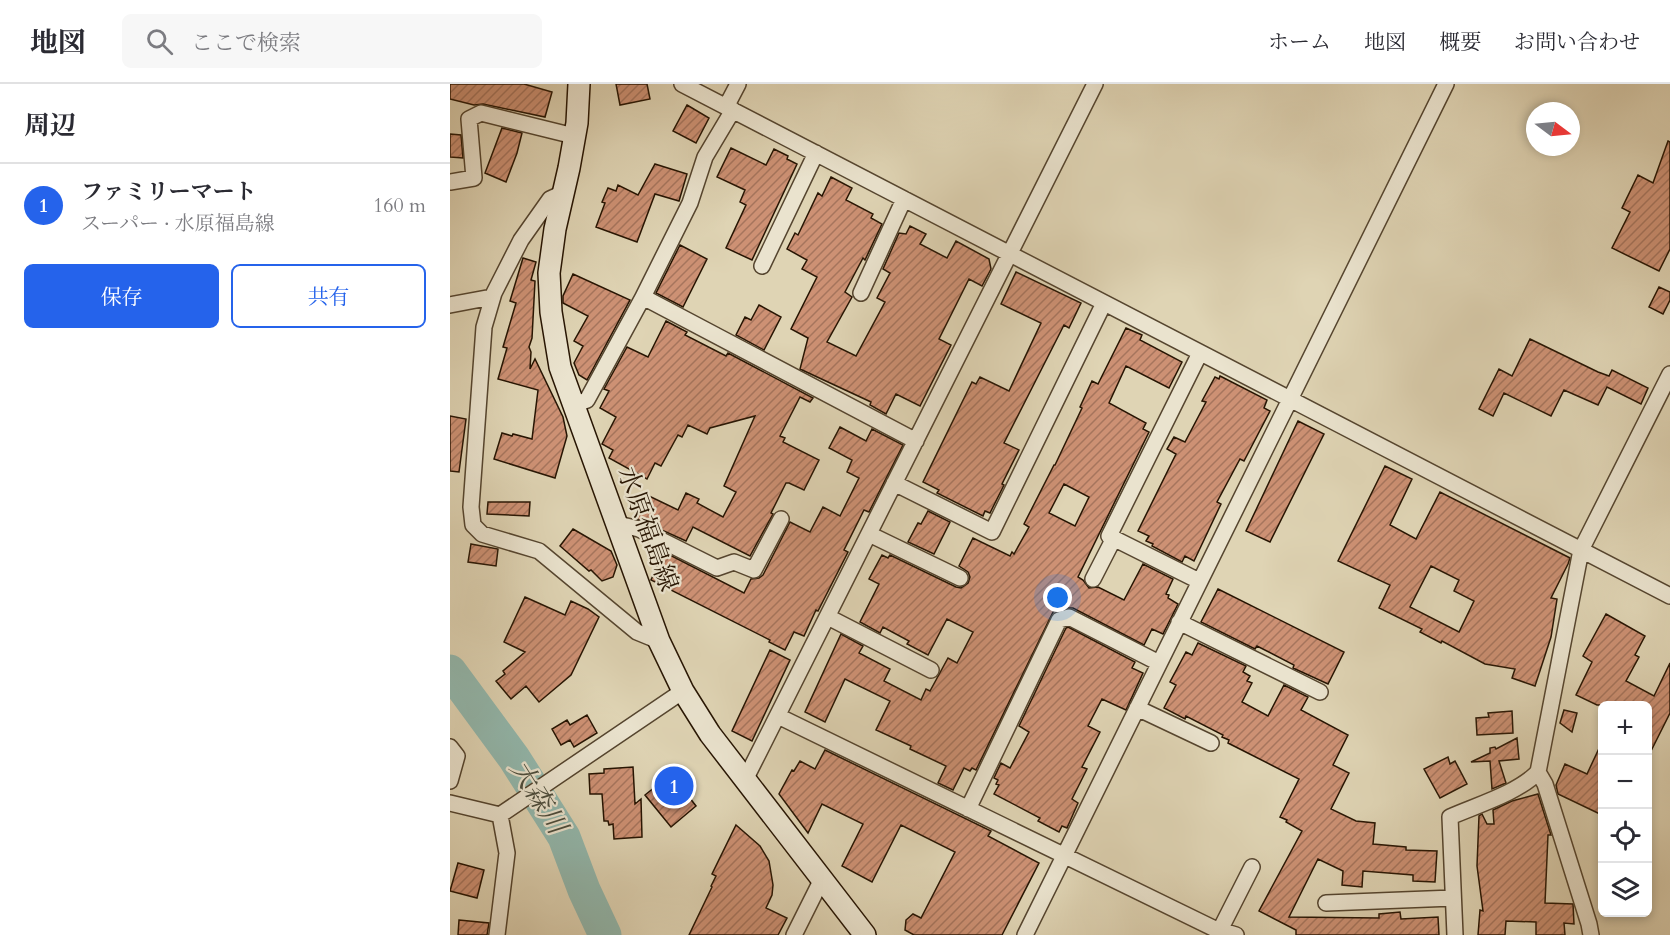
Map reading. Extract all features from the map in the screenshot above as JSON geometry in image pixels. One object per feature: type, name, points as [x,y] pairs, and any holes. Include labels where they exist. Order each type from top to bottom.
[{"type":"main road","name":"水原福島線","points":[[579,84],[574,136],[555,229],[549,273],[551,312],[560,367],[659,641],[683,691],[710,734],[865,935]]},
{"type":"street","points":[[682,84],[1670,596]]},
{"type":"street","points":[[574,405],[587,400],[643,297],[690,203],[705,157],[730,109],[738,84]]},
{"type":"street","points":[[745,780],[1095,84]]},
{"type":"street","points":[[1025,935],[1446,84]]},
{"type":"street","points":[[450,182],[474,178],[469,118],[481,113],[574,136]]},
{"type":"street","points":[[762,266],[816,153]]},
{"type":"street","points":[[563,193],[550,198],[521,240],[492,297],[484,327],[471,507],[473,525],[482,534],[539,551],[636,632],[659,641]]},
{"type":"street","points":[[861,293],[904,199]]},
{"type":"street","points":[[450,305],[492,297]]},
{"type":"street","points":[[643,297],[915,441]]},
{"type":"street","points":[[894,483],[992,532],[1104,303]]},
{"type":"street","points":[[1199,581],[1109,536],[1200,353]]},
{"type":"street","points":[[1455,935],[1450,817],[1516,789],[1538,772],[1581,550],[1670,374]]},
{"type":"street","points":[[618,524],[639,529],[717,568],[735,561],[754,570],[781,519]]},
{"type":"street","points":[[869,534],[960,578]]},
{"type":"street","points":[[1093,579],[1114,538]]},
{"type":"street","points":[[828,617],[931,670]]},
{"type":"street","points":[[968,809],[1059,620],[1069,617],[1159,663]]},
{"type":"street","points":[[1179,622],[1320,692]]},
{"type":"street","points":[[450,802],[502,814],[683,691]]},
{"type":"street","points":[[1137,708],[1211,743]]},
{"type":"street","points":[[778,716],[1064,856],[1220,930],[1236,935]]},
{"type":"street","points":[[450,747],[458,756],[450,781]]},
{"type":"street","points":[[1538,772],[1545,784],[1591,935]]},
{"type":"street","points":[[497,935],[507,853],[502,814]]},
{"type":"street","points":[[1220,930],[1252,867]]},
{"type":"street","points":[[794,935],[822,879]]},
{"type":"street","points":[[1326,903],[1453,898]]},
{"type":"building","points":[[450,84],[524,84],[552,92],[545,117],[450,99]]},
{"type":"building","points":[[616,84],[647,84],[650,99],[620,105]]},
{"type":"building","points":[[687,105],[709,118],[696,143],[673,131]]},
{"type":"building","points":[[502,128],[522,133],[506,182],[485,173]]},
{"type":"building","points":[[450,134],[461,135],[463,158],[450,157]]},
{"type":"building","points":[[1668,141],[1670,142],[1670,249],[1659,271],[1612,248],[1630,212],[1622,208],[1638,175],[1653,183]]},
{"type":"building","points":[[731,148],[766,165],[774,149],[797,164],[752,260],[726,248],[746,205],[740,202],[745,190],[717,177]]},
{"type":"building","points":[[655,164],[687,174],[679,201],[655,194],[637,242],[596,227],[608,188],[616,191],[618,185],[638,195]]},
{"type":"building","points":[[831,177],[852,188],[846,200],[873,214],[871,218],[882,224],[865,260],[863,258],[845,292],[852,297],[827,342],[856,356],[885,302],[877,298],[890,273],[883,269],[899,233],[906,234],[910,226],[926,234],[920,244],[947,258],[956,241],[989,259],[991,269],[982,286],[969,279],[939,339],[951,345],[920,406],[896,394],[886,414],[870,405],[871,402],[800,369],[808,338],[791,329],[817,277],[802,269],[807,260],[787,249],[795,233],[798,235],[818,193],[822,196]]},
{"type":"building","points":[[680,245],[707,259],[683,307],[656,293]]},
{"type":"building","points":[[523,258],[536,262],[531,280],[535,281],[532,338],[529,347],[530,369],[535,359],[563,417],[567,436],[555,478],[494,459],[502,433],[532,439],[538,390],[498,379],[507,348],[503,347],[516,303],[510,301]]},
{"type":"building","points":[[1016,272],[1081,303],[1069,328],[1064,325],[1004,443],[1019,450],[990,513],[985,511],[983,516],[937,493],[939,490],[923,482],[972,382],[976,384],[980,377],[1009,391],[1041,323],[1001,304]]},
{"type":"building","points":[[573,274],[630,300],[587,380],[579,375],[574,363],[583,346],[574,341],[588,316],[563,303],[563,296]]},
{"type":"building","points":[[1659,287],[1670,292],[1670,300],[1663,314],[1649,307]]},
{"type":"building","points":[[759,305],[781,317],[764,350],[736,335],[745,317],[751,320]]},
{"type":"building","points":[[666,321],[687,332],[685,335],[726,356],[728,353],[813,398],[810,402],[800,397],[780,436],[785,438],[783,442],[819,460],[804,490],[786,483],[771,513],[773,514],[750,556],[693,527],[686,541],[635,518],[647,495],[678,510],[686,493],[699,499],[697,503],[723,517],[736,492],[724,486],[755,416],[710,428],[707,434],[688,425],[682,437],[678,435],[661,466],[655,463],[647,479],[609,458],[613,450],[602,444],[616,417],[600,408],[609,391],[604,389],[627,347],[648,357]]},
{"type":"building","points":[[1126,328],[1142,335],[1140,340],[1182,362],[1169,388],[1126,366],[1109,403],[1146,423],[1143,429],[1149,432],[1078,577],[1089,588],[1098,587],[1124,600],[1143,564],[1173,579],[1166,594],[1178,604],[1163,634],[1152,629],[1144,645],[1073,608],[1053,612],[976,770],[972,768],[970,771],[964,768],[953,790],[938,783],[946,766],[876,730],[890,701],[845,679],[825,722],[805,712],[841,634],[863,646],[859,653],[890,669],[884,681],[921,700],[926,689],[930,691],[948,658],[957,663],[973,632],[947,619],[928,655],[907,644],[909,641],[883,627],[880,633],[860,622],[879,584],[869,579],[882,555],[888,558],[890,555],[961,588],[968,583],[970,577],[968,572],[959,566],[973,538],[1010,556],[1012,552],[1014,554],[1029,527],[1024,524],[1055,465],[1092,381],[1098,384]],"holes":[[[1064,484],[1089,497],[1075,526],[1049,513]]]},
{"type":"building","points":[[1530,339],[1598,372],[1609,376],[1612,370],[1648,388],[1641,404],[1607,387],[1598,405],[1564,390],[1551,416],[1504,393],[1493,416],[1479,409],[1499,369],[1512,376]]},
{"type":"building","points":[[1220,376],[1267,400],[1264,408],[1270,411],[1244,461],[1240,459],[1217,502],[1221,504],[1194,561],[1185,556],[1182,562],[1152,546],[1153,544],[1146,541],[1149,536],[1138,531],[1176,454],[1167,449],[1174,437],[1185,442],[1206,402],[1202,401],[1215,377],[1219,379]]},
{"type":"building","points":[[450,416],[466,419],[459,472],[450,471]]},
{"type":"building","points":[[1298,421],[1324,434],[1270,542],[1246,531]]},
{"type":"building","points":[[840,427],[866,441],[872,429],[903,445],[869,512],[864,510],[844,550],[848,552],[804,636],[794,632],[785,650],[769,642],[770,640],[651,580],[664,552],[744,593],[751,579],[763,575],[790,522],[810,532],[823,507],[840,516],[859,478],[847,472],[852,460],[829,448]]},
{"type":"building","points":[[1385,466],[1412,479],[1390,525],[1416,539],[1440,492],[1570,558],[1551,598],[1557,599],[1551,637],[1535,686],[1512,678],[1515,669],[1485,664],[1420,632],[1422,629],[1379,608],[1390,585],[1338,561]],"holes":[[[1431,566],[1459,580],[1454,591],[1474,601],[1459,632],[1410,607]]]},
{"type":"building","points":[[488,502],[530,502],[529,516],[487,514]]},
{"type":"building","points":[[928,511],[950,522],[934,554],[908,542],[918,523],[921,524]]},
{"type":"building","points":[[573,529],[611,551],[617,565],[613,577],[602,581],[560,546]]},
{"type":"building","points":[[471,544],[498,549],[496,566],[468,562]]},
{"type":"building","points":[[1218,589],[1344,652],[1328,684],[1293,668],[1294,665],[1257,646],[1255,649],[1201,622]]},
{"type":"building","points":[[525,597],[565,615],[571,601],[599,617],[571,675],[539,702],[526,686],[511,699],[496,681],[505,674],[503,671],[525,652],[504,642]]},
{"type":"building","points":[[1606,614],[1645,636],[1635,655],[1639,657],[1626,681],[1654,696],[1670,663],[1670,713],[1652,749],[1652,701],[1598,701],[1597,705],[1576,695],[1592,662],[1583,656]]},
{"type":"building","points":[[1068,627],[1135,662],[1132,668],[1143,673],[1126,710],[1102,699],[1088,726],[1100,732],[1082,767],[1087,769],[1072,799],[1078,803],[1067,828],[1062,826],[1059,832],[1038,821],[1040,818],[994,794],[999,785],[996,784],[998,780],[994,778],[1001,763],[1010,768],[1029,732],[1019,726]]},
{"type":"building","points":[[1198,643],[1246,666],[1243,672],[1250,676],[1247,681],[1252,683],[1242,702],[1268,716],[1284,685],[1308,697],[1301,710],[1348,735],[1333,765],[1349,773],[1331,809],[1356,821],[1375,823],[1373,844],[1406,847],[1406,850],[1437,851],[1435,882],[1413,881],[1413,875],[1363,871],[1362,887],[1342,885],[1343,871],[1318,859],[1289,917],[1379,918],[1379,914],[1400,912],[1401,919],[1438,917],[1439,935],[1296,935],[1296,930],[1259,911],[1302,831],[1280,817],[1299,779],[1228,743],[1229,740],[1222,737],[1223,735],[1186,716],[1185,719],[1164,708],[1176,685],[1170,682],[1186,652],[1192,655]]},
{"type":"building","points":[[770,650],[790,660],[752,741],[732,731]]},
{"type":"building","points":[[1564,710],[1577,713],[1572,732],[1560,723]]},
{"type":"building","points":[[1512,711],[1513,733],[1477,735],[1476,718],[1489,717],[1488,713]]},
{"type":"building","points":[[587,715],[597,733],[574,747],[570,740],[561,745],[552,729],[567,720],[570,725]]},
{"type":"building","points":[[1517,738],[1519,759],[1499,761],[1506,783],[1492,789],[1490,761],[1471,762],[1490,753],[1490,748],[1495,747],[1496,749]]},
{"type":"building","points":[[825,750],[991,831],[988,836],[1039,863],[1002,935],[914,935],[905,930],[906,920],[913,914],[921,918],[955,852],[901,825],[872,882],[842,866],[863,824],[822,804],[808,833],[779,794],[792,770],[794,771],[800,761],[815,769]]},
{"type":"building","points":[[1598,751],[1598,813],[1558,794],[1556,785],[1565,764],[1587,774]]},
{"type":"building","points":[[1448,757],[1450,764],[1455,761],[1467,784],[1440,798],[1424,769]]},
{"type":"building","points":[[633,767],[635,804],[641,799],[642,837],[614,839],[613,824],[609,825],[608,821],[604,821],[602,794],[590,794],[589,774],[604,773],[604,769]]},
{"type":"building","points":[[671,774],[696,806],[671,827],[645,795]]},
{"type":"building","points":[[1538,794],[1551,835],[1548,835],[1545,903],[1573,904],[1574,924],[1564,923],[1565,935],[1536,935],[1536,922],[1506,921],[1505,935],[1478,935],[1480,910],[1483,911],[1477,866],[1479,816],[1482,814],[1487,824],[1494,824],[1493,810],[1512,801]]},
{"type":"building","points":[[736,825],[760,846],[769,861],[773,885],[772,895],[766,908],[787,918],[778,935],[689,935],[712,887],[716,876],[712,874]]},
{"type":"building","points":[[458,863],[484,870],[477,898],[450,891]]},
{"type":"building","points":[[459,920],[489,923],[487,935],[458,935]]},
{"type":"waterway","name":"大森川","points":[[450,671],[514,758],[564,837],[584,890],[605,935]]},
{"type":"place","name":"ファミリーマート","points":[[674,786]]}]
